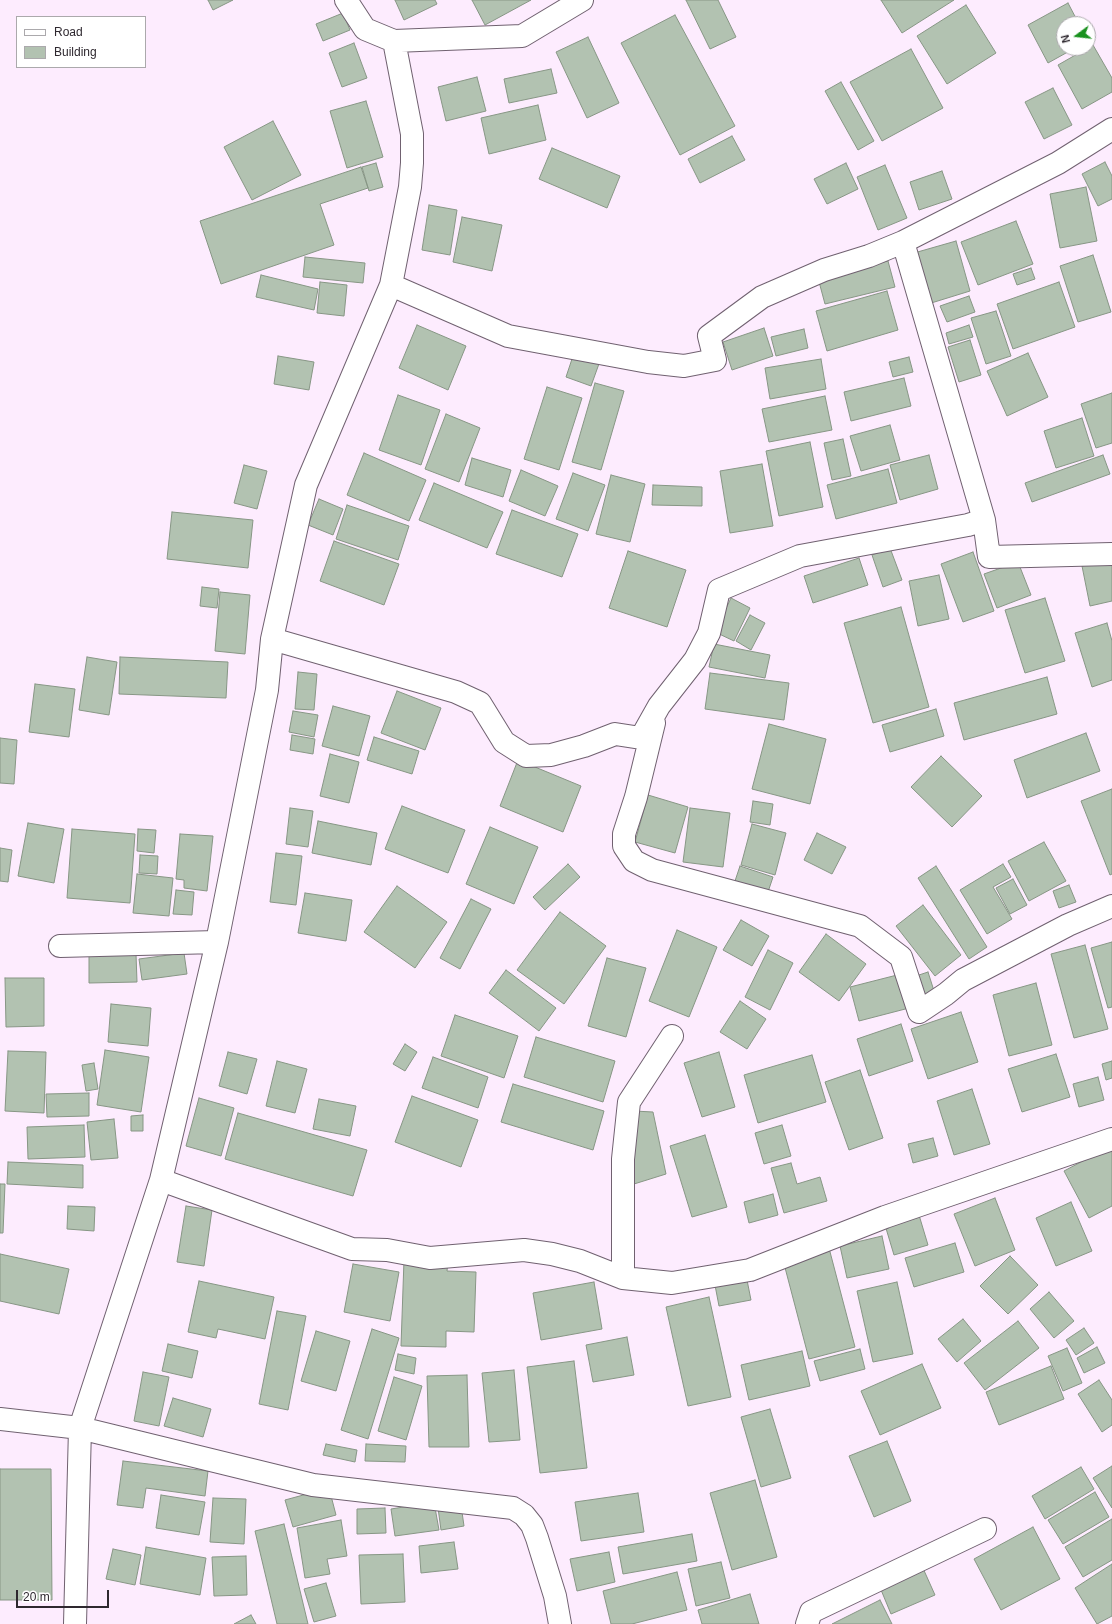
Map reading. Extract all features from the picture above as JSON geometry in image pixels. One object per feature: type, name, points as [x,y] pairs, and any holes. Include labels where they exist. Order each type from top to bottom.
[{"type":"street","points":[[346,0],[365,29],[394,41],[522,36],[582,0]]},
{"type":"street","points":[[75,1624],[80,1428],[161,1180],[217,942],[267,690],[272,639],[306,485],[391,285],[410,187],[412,163],[412,134],[394,41]]},
{"type":"street","points":[[391,285],[508,336],[648,362],[684,366],[715,360],[709,336],[762,297],[824,270],[903,242],[1058,163],[1112,129]]},
{"type":"street","points":[[903,242],[984,520],[989,557],[1112,554]]},
{"type":"street","points":[[272,639],[456,692],[480,703],[504,742],[526,756],[551,755],[584,746],[615,734],[641,738],[658,706],[698,653],[709,633],[719,590],[800,556],[968,525],[984,520]]},
{"type":"street","points":[[658,706],[636,797],[624,834],[624,846],[634,862],[652,870],[860,926],[901,957],[919,1012],[946,994],[963,980],[1068,925],[1112,906]]},
{"type":"street","points":[[60,946],[217,942]]},
{"type":"street","points":[[623,1278],[623,1159],[629,1102],[672,1036]]},
{"type":"street","points":[[161,1180],[352,1249],[387,1250],[430,1258],[524,1250],[552,1254],[580,1261],[623,1278],[672,1283],[750,1270],[885,1217],[1112,1139]]},
{"type":"street","points":[[0,1419],[80,1428],[313,1485],[512,1508],[524,1515],[532,1525],[555,1596],[560,1624]]},
{"type":"street","points":[[807,1624],[811,1612],[985,1529]]},
{"type":"building","points":[[208,0],[233,0],[213,10]]},
{"type":"building","points":[[395,0],[435,0],[437,4],[404,20]]},
{"type":"building","points":[[472,0],[531,0],[485,25]]},
{"type":"building","points":[[686,0],[718,0],[736,37],[710,49]]},
{"type":"building","points":[[881,0],[954,0],[902,33]]},
{"type":"building","points":[[1068,3],[1075,16],[1056,16],[1056,56],[1061,56],[1048,63],[1028,25]]},
{"type":"building","points":[[966,5],[996,53],[947,84],[917,36]]},
{"type":"building","points":[[343,13],[350,30],[323,41],[316,24]]},
{"type":"building","points":[[675,15],[735,126],[680,155],[621,43]]},
{"type":"building","points":[[588,37],[619,103],[587,118],[556,52]]},
{"type":"building","points":[[354,43],[367,78],[342,87],[329,53]]},
{"type":"building","points":[[911,49],[943,108],[882,141],[850,82]]},
{"type":"building","points":[[1096,50],[1112,78],[1112,92],[1082,109],[1058,65],[1074,56],[1096,56]]},
{"type":"building","points":[[551,69],[557,93],[509,103],[504,79]]},
{"type":"building","points":[[477,77],[486,111],[446,121],[438,87]]},
{"type":"building","points":[[841,82],[874,141],[858,150],[825,91]]},
{"type":"building","points":[[1053,88],[1072,125],[1044,139],[1025,102]]},
{"type":"building","points":[[366,101],[383,157],[347,168],[330,111]]},
{"type":"building","points":[[538,105],[546,140],[489,154],[481,118]]},
{"type":"building","points":[[273,121],[301,175],[252,200],[224,147]]},
{"type":"building","points":[[732,136],[745,160],[700,183],[688,159]]},
{"type":"building","points":[[552,148],[620,176],[607,208],[539,179]]},
{"type":"building","points":[[1105,162],[1112,176],[1112,199],[1098,206],[1082,174]]},
{"type":"building","points":[[376,163],[383,187],[369,191],[362,167]]},
{"type":"building","points":[[846,163],[858,189],[827,204],[814,179]]},
{"type":"building","points":[[885,165],[907,218],[878,230],[857,177]]},
{"type":"building","points":[[361,167],[368,188],[320,204],[334,245],[221,284],[200,221]]},
{"type":"building","points":[[942,171],[952,199],[919,210],[910,182]]},
{"type":"building","points":[[1086,187],[1097,241],[1060,248],[1050,194]]},
{"type":"building","points":[[429,205],[457,210],[450,255],[422,250]]},
{"type":"building","points":[[462,217],[502,225],[492,271],[453,262]]},
{"type":"building","points":[[1016,221],[1033,264],[978,285],[961,242]]},
{"type":"building","points":[[956,241],[970,291],[928,304],[914,253]]},
{"type":"building","points":[[1093,255],[1111,312],[1078,322],[1060,266]]},
{"type":"building","points":[[305,257],[365,263],[363,283],[303,277]]},
{"type":"building","points":[[888,261],[895,287],[825,304],[818,278]]},
{"type":"building","points":[[1031,268],[1035,279],[1017,285],[1013,274]]},
{"type":"building","points":[[261,275],[318,289],[314,310],[256,297]]},
{"type":"building","points":[[320,282],[347,285],[344,316],[317,313]]},
{"type":"building","points":[[1059,282],[1075,327],[1013,349],[997,304]]},
{"type":"building","points":[[887,291],[898,330],[827,351],[816,311]]},
{"type":"building","points":[[969,296],[975,312],[947,322],[940,306]]},
{"type":"building","points":[[996,311],[1011,356],[986,364],[971,318]]},
{"type":"building","points":[[417,325],[466,346],[448,390],[399,368]]},
{"type":"building","points":[[969,325],[973,337],[949,344],[946,333]]},
{"type":"building","points":[[764,328],[773,356],[732,370],[723,342]]},
{"type":"building","points":[[804,329],[808,348],[776,356],[771,337]]},
{"type":"building","points":[[970,340],[981,375],[959,382],[948,347]]},
{"type":"building","points":[[574,353],[600,361],[591,386],[566,377]]},
{"type":"building","points":[[1028,353],[1048,397],[1007,416],[987,371]]},
{"type":"building","points":[[278,356],[314,362],[309,390],[274,384]]},
{"type":"building","points":[[909,357],[913,372],[893,377],[889,362]]},
{"type":"building","points":[[821,359],[826,389],[770,399],[765,368]]},
{"type":"building","points":[[904,378],[911,406],[851,421],[844,392]]},
{"type":"building","points":[[595,383],[624,391],[601,470],[572,462]]},
{"type":"building","points":[[547,387],[582,398],[559,470],[524,459]]},
{"type":"building","points":[[1112,393],[1112,443],[1096,448],[1081,404]]},
{"type":"building","points":[[398,395],[440,410],[421,465],[379,450]]},
{"type":"building","points":[[825,396],[832,430],[769,442],[762,409]]},
{"type":"building","points":[[446,414],[480,428],[459,482],[425,469]]},
{"type":"building","points":[[1082,418],[1094,456],[1056,468],[1044,431]]},
{"type":"building","points":[[890,425],[900,460],[861,471],[850,436]]},
{"type":"building","points":[[843,439],[851,476],[832,480],[824,443]]},
{"type":"building","points":[[810,442],[823,507],[779,516],[766,451]]},
{"type":"building","points":[[364,453],[426,480],[409,521],[347,495]]},
{"type":"building","points":[[929,455],[938,489],[900,500],[890,465]]},
{"type":"building","points":[[1103,455],[1110,474],[1032,502],[1025,483]]},
{"type":"building","points":[[472,458],[511,470],[503,497],[465,485]]},
{"type":"building","points":[[762,464],[773,526],[730,533],[720,471]]},
{"type":"building","points":[[244,465],[267,471],[257,509],[234,503]]},
{"type":"building","points":[[888,469],[897,503],[836,519],[827,485]]},
{"type":"building","points":[[521,470],[558,486],[545,516],[509,501]]},
{"type":"building","points":[[573,473],[605,485],[588,531],[556,519]]},
{"type":"building","points":[[611,475],[645,484],[630,542],[596,534]]},
{"type":"building","points":[[434,483],[503,512],[487,548],[419,520]]},
{"type":"building","points":[[653,485],[702,487],[702,506],[652,505]]},
{"type":"building","points":[[319,499],[343,509],[333,535],[308,525]]},
{"type":"building","points":[[347,505],[409,526],[398,560],[336,539]]},
{"type":"building","points":[[512,510],[578,534],[562,577],[496,554]]},
{"type":"building","points":[[172,512],[253,520],[248,568],[167,559]]},
{"type":"building","points":[[334,541],[399,564],[384,605],[320,581]]},
{"type":"building","points":[[890,548],[902,580],[883,587],[872,555]]},
{"type":"building","points":[[628,551],[686,570],[667,627],[609,608]]},
{"type":"building","points":[[973,552],[994,611],[963,622],[941,564]]},
{"type":"building","points":[[859,558],[868,585],[813,603],[804,576]]},
{"type":"building","points":[[1112,560],[1112,601],[1090,606],[1082,566]]},
{"type":"building","points":[[1018,562],[1031,595],[997,608],[984,574]]},
{"type":"building","points":[[939,575],[949,619],[918,626],[909,581]]},
{"type":"building","points":[[202,587],[219,589],[217,608],[200,606]]},
{"type":"building","points":[[220,592],[250,595],[245,654],[215,651]]},
{"type":"building","points":[[731,598],[750,608],[734,641],[715,632]]},
{"type":"building","points":[[1045,598],[1065,661],[1025,673],[1005,610]]},
{"type":"building","points":[[901,607],[929,707],[873,723],[844,623]]},
{"type":"building","points":[[750,615],[765,623],[751,650],[736,641]]},
{"type":"building","points":[[1107,623],[1112,641],[1112,680],[1092,687],[1075,633]]},
{"type":"building","points":[[714,644],[770,655],[765,678],[709,667]]},
{"type":"building","points":[[87,657],[117,662],[109,715],[79,710]]},
{"type":"building","points":[[120,657],[228,662],[226,698],[119,694]]},
{"type":"building","points":[[298,672],[317,674],[314,710],[295,709]]},
{"type":"building","points":[[710,673],[789,683],[784,720],[705,709]]},
{"type":"building","points":[[1047,677],[1057,714],[964,740],[954,703]]},
{"type":"building","points":[[35,684],[75,689],[69,737],[29,732]]},
{"type":"building","points":[[397,691],[441,708],[425,750],[381,733]]},
{"type":"building","points":[[333,706],[370,716],[359,756],[322,746]]},
{"type":"building","points":[[936,709],[944,736],[890,752],[882,725]]},
{"type":"building","points":[[293,711],[318,715],[314,737],[289,732]]},
{"type":"building","points":[[769,724],[826,739],[810,804],[752,789]]},
{"type":"building","points":[[1086,733],[1100,771],[1027,798],[1014,760]]},
{"type":"building","points":[[292,735],[315,739],[313,754],[290,750]]},
{"type":"building","points":[[374,737],[419,751],[412,774],[367,760]]},
{"type":"building","points":[[0,738],[17,740],[14,784],[0,783]]},
{"type":"building","points":[[330,754],[359,762],[349,803],[320,796]]},
{"type":"building","points":[[941,756],[982,796],[952,827],[911,787]]},
{"type":"building","points":[[518,760],[581,786],[563,832],[500,806]]},
{"type":"building","points":[[1112,789],[1112,874],[1110,875],[1081,801]]},
{"type":"building","points":[[648,795],[688,807],[675,853],[635,842]]},
{"type":"building","points":[[753,801],[773,804],[770,825],[750,822]]},
{"type":"building","points":[[402,806],[465,830],[448,873],[385,849]]},
{"type":"building","points":[[290,808],[313,811],[308,847],[286,844]]},
{"type":"building","points":[[690,808],[730,813],[723,867],[683,862]]},
{"type":"building","points":[[318,821],[377,833],[371,865],[312,853]]},
{"type":"building","points":[[28,823],[64,829],[54,883],[18,876]]},
{"type":"building","points":[[752,824],[786,833],[775,875],[741,865]]},
{"type":"building","points":[[490,827],[538,847],[514,904],[466,884]]},
{"type":"building","points":[[72,829],[135,834],[130,903],[67,898]]},
{"type":"building","points":[[138,829],[156,830],[154,853],[137,851]]},
{"type":"building","points":[[817,833],[846,847],[832,874],[804,860]]},
{"type":"building","points":[[180,834],[213,836],[207,891],[184,888],[184,880],[176,879]]},
{"type":"building","points":[[1044,842],[1066,881],[1029,901],[1008,861]]},
{"type":"building","points":[[0,848],[12,850],[8,882],[0,881]]},
{"type":"building","points":[[276,853],[302,856],[296,905],[270,902]]},
{"type":"building","points":[[140,855],[158,856],[157,874],[139,873]]},
{"type":"building","points":[[568,864],[580,877],[545,910],[533,897]]},
{"type":"building","points":[[1003,864],[1011,877],[993,887],[1012,919],[987,934],[960,890]]},
{"type":"building","points":[[740,866],[773,877],[768,892],[735,881]]},
{"type":"building","points":[[936,866],[987,947],[969,959],[918,878]]},
{"type":"building","points":[[137,874],[173,878],[169,916],[133,913]]},
{"type":"building","points":[[1013,879],[1027,905],[1010,914],[996,888]]},
{"type":"building","points":[[1069,885],[1076,902],[1059,908],[1053,891]]},
{"type":"building","points":[[397,886],[447,922],[415,968],[364,932]]},
{"type":"building","points":[[176,890],[194,892],[192,915],[173,914]]},
{"type":"building","points":[[305,893],[352,900],[346,941],[298,933]]},
{"type":"building","points":[[471,899],[491,909],[460,969],[440,958]]},
{"type":"building","points":[[923,905],[961,955],[935,976],[896,926]]},
{"type":"building","points":[[560,912],[606,946],[564,1004],[517,970]]},
{"type":"building","points":[[741,920],[769,936],[752,966],[723,950]]},
{"type":"building","points":[[677,930],[717,947],[689,1017],[649,1001]]},
{"type":"building","points":[[826,934],[866,964],[839,1001],[799,972]]},
{"type":"building","points":[[1112,942],[1112,1007],[1108,1008],[1091,948]]},
{"type":"building","points":[[1085,945],[1108,1029],[1074,1038],[1051,954]]},
{"type":"building","points":[[768,950],[793,963],[770,1010],[745,997]]},
{"type":"building","points":[[184,953],[187,974],[142,980],[139,959]]},
{"type":"building","points":[[136,954],[137,982],[89,983],[89,955]]},
{"type":"building","points":[[607,958],[646,968],[626,1037],[588,1026]]},
{"type":"building","points":[[506,970],[556,1008],[539,1031],[489,993]]},
{"type":"building","points":[[928,972],[935,994],[917,999],[910,978]]},
{"type":"building","points":[[905,973],[913,1007],[859,1021],[850,987]]},
{"type":"building","points":[[5,978],[44,978],[44,1026],[6,1027]]},
{"type":"building","points":[[1036,983],[1052,1045],[1009,1056],[993,995]]},
{"type":"building","points":[[740,1001],[766,1019],[747,1049],[720,1032]]},
{"type":"building","points":[[111,1004],[151,1008],[148,1046],[108,1042]]},
{"type":"building","points":[[961,1012],[978,1062],[928,1079],[911,1029]]},
{"type":"building","points":[[455,1015],[518,1036],[504,1078],[441,1056]]},
{"type":"building","points":[[901,1024],[913,1061],[869,1076],[857,1039]]},
{"type":"building","points":[[536,1037],[615,1061],[603,1102],[524,1077]]},
{"type":"building","points":[[405,1044],[417,1052],[405,1071],[393,1064]]},
{"type":"building","points":[[105,1050],[149,1057],[141,1112],[97,1105]]},
{"type":"building","points":[[8,1051],[46,1052],[44,1113],[5,1111]]},
{"type":"building","points":[[228,1052],[257,1059],[247,1094],[219,1086]]},
{"type":"building","points":[[719,1052],[735,1107],[702,1117],[684,1063]]},
{"type":"building","points":[[1056,1054],[1070,1097],[1022,1112],[1008,1069]]},
{"type":"building","points":[[812,1055],[826,1102],[758,1123],[744,1075]]},
{"type":"building","points":[[433,1057],[488,1077],[478,1108],[422,1088]]},
{"type":"building","points":[[277,1061],[307,1069],[295,1113],[266,1106]]},
{"type":"building","points":[[1112,1061],[1112,1078],[1106,1080],[1102,1064]]},
{"type":"building","points":[[94,1063],[98,1089],[86,1091],[82,1065]]},
{"type":"building","points":[[860,1070],[883,1138],[849,1150],[825,1082]]},
{"type":"building","points":[[1098,1077],[1104,1100],[1079,1107],[1073,1084]]},
{"type":"building","points":[[513,1084],[604,1111],[593,1150],[501,1122]]},
{"type":"building","points":[[972,1089],[990,1144],[954,1155],[937,1101]]},
{"type":"building","points":[[89,1093],[89,1116],[47,1117],[46,1094]]},
{"type":"building","points":[[412,1096],[478,1120],[461,1167],[395,1142]]},
{"type":"building","points":[[199,1098],[234,1108],[221,1156],[186,1146]]},
{"type":"building","points":[[319,1099],[356,1106],[350,1136],[313,1129]]},
{"type":"building","points":[[634,1111],[653,1112],[666,1174],[634,1184]]},
{"type":"building","points":[[238,1113],[367,1150],[353,1196],[225,1159]]},
{"type":"building","points":[[143,1115],[143,1131],[131,1131],[131,1116]]},
{"type":"building","points":[[114,1119],[118,1158],[91,1160],[87,1122]]},
{"type":"building","points":[[84,1125],[85,1157],[28,1159],[27,1127]]},
{"type":"building","points":[[782,1125],[791,1156],[764,1164],[755,1133]]},
{"type":"building","points":[[705,1135],[727,1207],[692,1217],[670,1146]]},
{"type":"building","points":[[933,1138],[938,1156],[913,1163],[908,1144]]},
{"type":"building","points":[[1109,1147],[1112,1152],[1112,1206],[1089,1218],[1064,1171]]},
{"type":"building","points":[[8,1162],[83,1165],[83,1188],[7,1184]]},
{"type":"building","points":[[791,1163],[797,1184],[820,1177],[827,1201],[784,1213],[771,1168]]},
{"type":"building","points":[[0,1184],[5,1184],[3,1233],[0,1233]]},
{"type":"building","points":[[773,1194],[778,1215],[749,1223],[744,1202]]},
{"type":"building","points":[[995,1198],[1015,1250],[975,1266],[954,1214]]},
{"type":"building","points":[[1071,1202],[1092,1251],[1056,1266],[1036,1218]]},
{"type":"building","points":[[68,1206],[95,1207],[94,1231],[67,1229]]},
{"type":"building","points":[[186,1206],[212,1210],[204,1266],[177,1262]]},
{"type":"building","points":[[919,1215],[928,1245],[894,1255],[885,1225]]},
{"type":"building","points":[[882,1236],[889,1269],[847,1278],[840,1246]]},
{"type":"building","points":[[955,1243],[964,1272],[914,1287],[905,1258]]},
{"type":"building","points":[[829,1248],[855,1347],[809,1359],[783,1260]]},
{"type":"building","points":[[0,1254],[69,1269],[59,1314],[0,1301]]},
{"type":"building","points":[[1010,1256],[1038,1285],[1008,1314],[980,1286]]},
{"type":"building","points":[[404,1260],[448,1261],[447,1271],[476,1272],[474,1332],[446,1331],[446,1347],[401,1346]]},
{"type":"building","points":[[353,1264],[399,1272],[390,1321],[344,1312]]},
{"type":"building","points":[[746,1275],[751,1300],[719,1306],[714,1280]]},
{"type":"building","points":[[199,1281],[274,1297],[265,1339],[218,1329],[216,1338],[188,1332]]},
{"type":"building","points":[[594,1282],[602,1329],[541,1340],[533,1293]]},
{"type":"building","points":[[897,1282],[913,1354],[873,1362],[857,1291]]},
{"type":"building","points":[[1049,1292],[1074,1321],[1054,1338],[1030,1309]]},
{"type":"building","points":[[709,1297],[731,1397],[688,1406],[666,1307]]},
{"type":"building","points":[[277,1311],[306,1316],[288,1410],[259,1404]]},
{"type":"building","points":[[963,1319],[981,1341],[957,1362],[938,1339]]},
{"type":"building","points":[[1018,1321],[1039,1348],[985,1390],[964,1363]]},
{"type":"building","points":[[1084,1328],[1094,1343],[1076,1355],[1066,1340]]},
{"type":"building","points":[[372,1329],[399,1338],[368,1439],[341,1430]]},
{"type":"building","points":[[316,1331],[350,1341],[336,1391],[301,1381]]},
{"type":"building","points":[[627,1337],[634,1375],[593,1382],[586,1345]]},
{"type":"building","points":[[168,1344],[198,1351],[192,1378],[162,1371]]},
{"type":"building","points":[[1097,1347],[1105,1363],[1084,1373],[1077,1358]]},
{"type":"building","points":[[1067,1348],[1082,1383],[1063,1391],[1048,1356]]},
{"type":"building","points":[[860,1349],[865,1369],[820,1381],[814,1361]]},
{"type":"building","points":[[802,1351],[810,1386],[749,1400],[741,1365]]},
{"type":"building","points":[[398,1354],[416,1358],[414,1374],[395,1370]]},
{"type":"building","points":[[574,1361],[587,1468],[540,1473],[527,1367]]},
{"type":"building","points":[[922,1364],[941,1408],[880,1435],[861,1391]]},
{"type":"building","points":[[1051,1366],[1064,1399],[999,1425],[986,1392]]},
{"type":"building","points":[[514,1370],[520,1440],[489,1442],[482,1373]]},
{"type":"building","points":[[143,1372],[169,1377],[159,1426],[134,1421]]},
{"type":"building","points":[[467,1375],[469,1447],[429,1447],[427,1376]]},
{"type":"building","points":[[394,1377],[422,1386],[406,1440],[378,1431]]},
{"type":"building","points":[[1099,1380],[1112,1400],[1112,1425],[1102,1432],[1078,1394]]},
{"type":"building","points":[[173,1398],[211,1409],[203,1437],[164,1426]]},
{"type":"building","points":[[770,1409],[791,1478],[761,1487],[741,1417]]},
{"type":"building","points":[[887,1441],[911,1501],[874,1517],[849,1456]]},
{"type":"building","points":[[326,1444],[357,1450],[355,1462],[323,1455]]},
{"type":"building","points":[[366,1444],[406,1446],[405,1462],[365,1461]]},
{"type":"building","points":[[123,1461],[208,1471],[205,1496],[146,1488],[143,1508],[117,1505]]},
{"type":"building","points":[[1112,1466],[1112,1508],[1093,1478]]},
{"type":"building","points":[[1081,1467],[1094,1489],[1045,1519],[1032,1496]]},
{"type":"building","points":[[0,1469],[51,1469],[52,1600],[0,1600]]},
{"type":"building","points":[[755,1480],[777,1557],[732,1570],[710,1493]]},
{"type":"building","points":[[329,1488],[336,1515],[293,1527],[285,1500]]},
{"type":"building","points":[[1095,1492],[1109,1517],[1063,1544],[1048,1520]]},
{"type":"building","points":[[638,1493],[644,1532],[581,1541],[575,1502]]},
{"type":"building","points":[[161,1495],[205,1502],[199,1535],[156,1528]]},
{"type":"building","points":[[213,1498],[246,1499],[244,1544],[210,1542]]},
{"type":"building","points":[[434,1502],[439,1530],[395,1536],[391,1509]]},
{"type":"building","points":[[461,1505],[464,1526],[441,1530],[438,1508]]},
{"type":"building","points":[[385,1508],[386,1533],[357,1534],[357,1509]]},
{"type":"building","points":[[1112,1519],[1112,1560],[1083,1577],[1065,1547]]},
{"type":"building","points":[[341,1520],[347,1556],[327,1559],[330,1574],[305,1578],[297,1528]]},
{"type":"building","points":[[284,1524],[308,1624],[277,1624],[255,1531]]},
{"type":"building","points":[[1033,1527],[1060,1579],[1001,1610],[974,1559]]},
{"type":"building","points":[[692,1534],[697,1561],[623,1574],[618,1547]]},
{"type":"building","points":[[454,1542],[458,1569],[421,1573],[419,1546]]},
{"type":"building","points":[[146,1547],[206,1558],[200,1595],[140,1584]]},
{"type":"building","points":[[113,1549],[141,1555],[135,1585],[106,1579]]},
{"type":"building","points":[[609,1552],[615,1582],[577,1591],[570,1559]]},
{"type":"building","points":[[403,1554],[405,1602],[361,1604],[359,1555]]},
{"type":"building","points":[[246,1556],[247,1595],[214,1596],[212,1557]]},
{"type":"building","points":[[721,1562],[730,1598],[696,1606],[688,1569]]},
{"type":"building","points":[[1112,1564],[1112,1616],[1097,1624],[1075,1588]]},
{"type":"building","points":[[922,1566],[935,1595],[891,1614],[879,1585]]},
{"type":"building","points":[[677,1572],[687,1610],[632,1624],[611,1624],[603,1591]]},
{"type":"building","points":[[326,1583],[336,1616],[314,1622],[304,1589]]},
{"type":"building","points":[[750,1594],[759,1624],[702,1624],[698,1610]]},
{"type":"building","points":[[880,1600],[892,1624],[832,1624]]},
{"type":"building","points":[[251,1615],[256,1624],[234,1624]]}]
